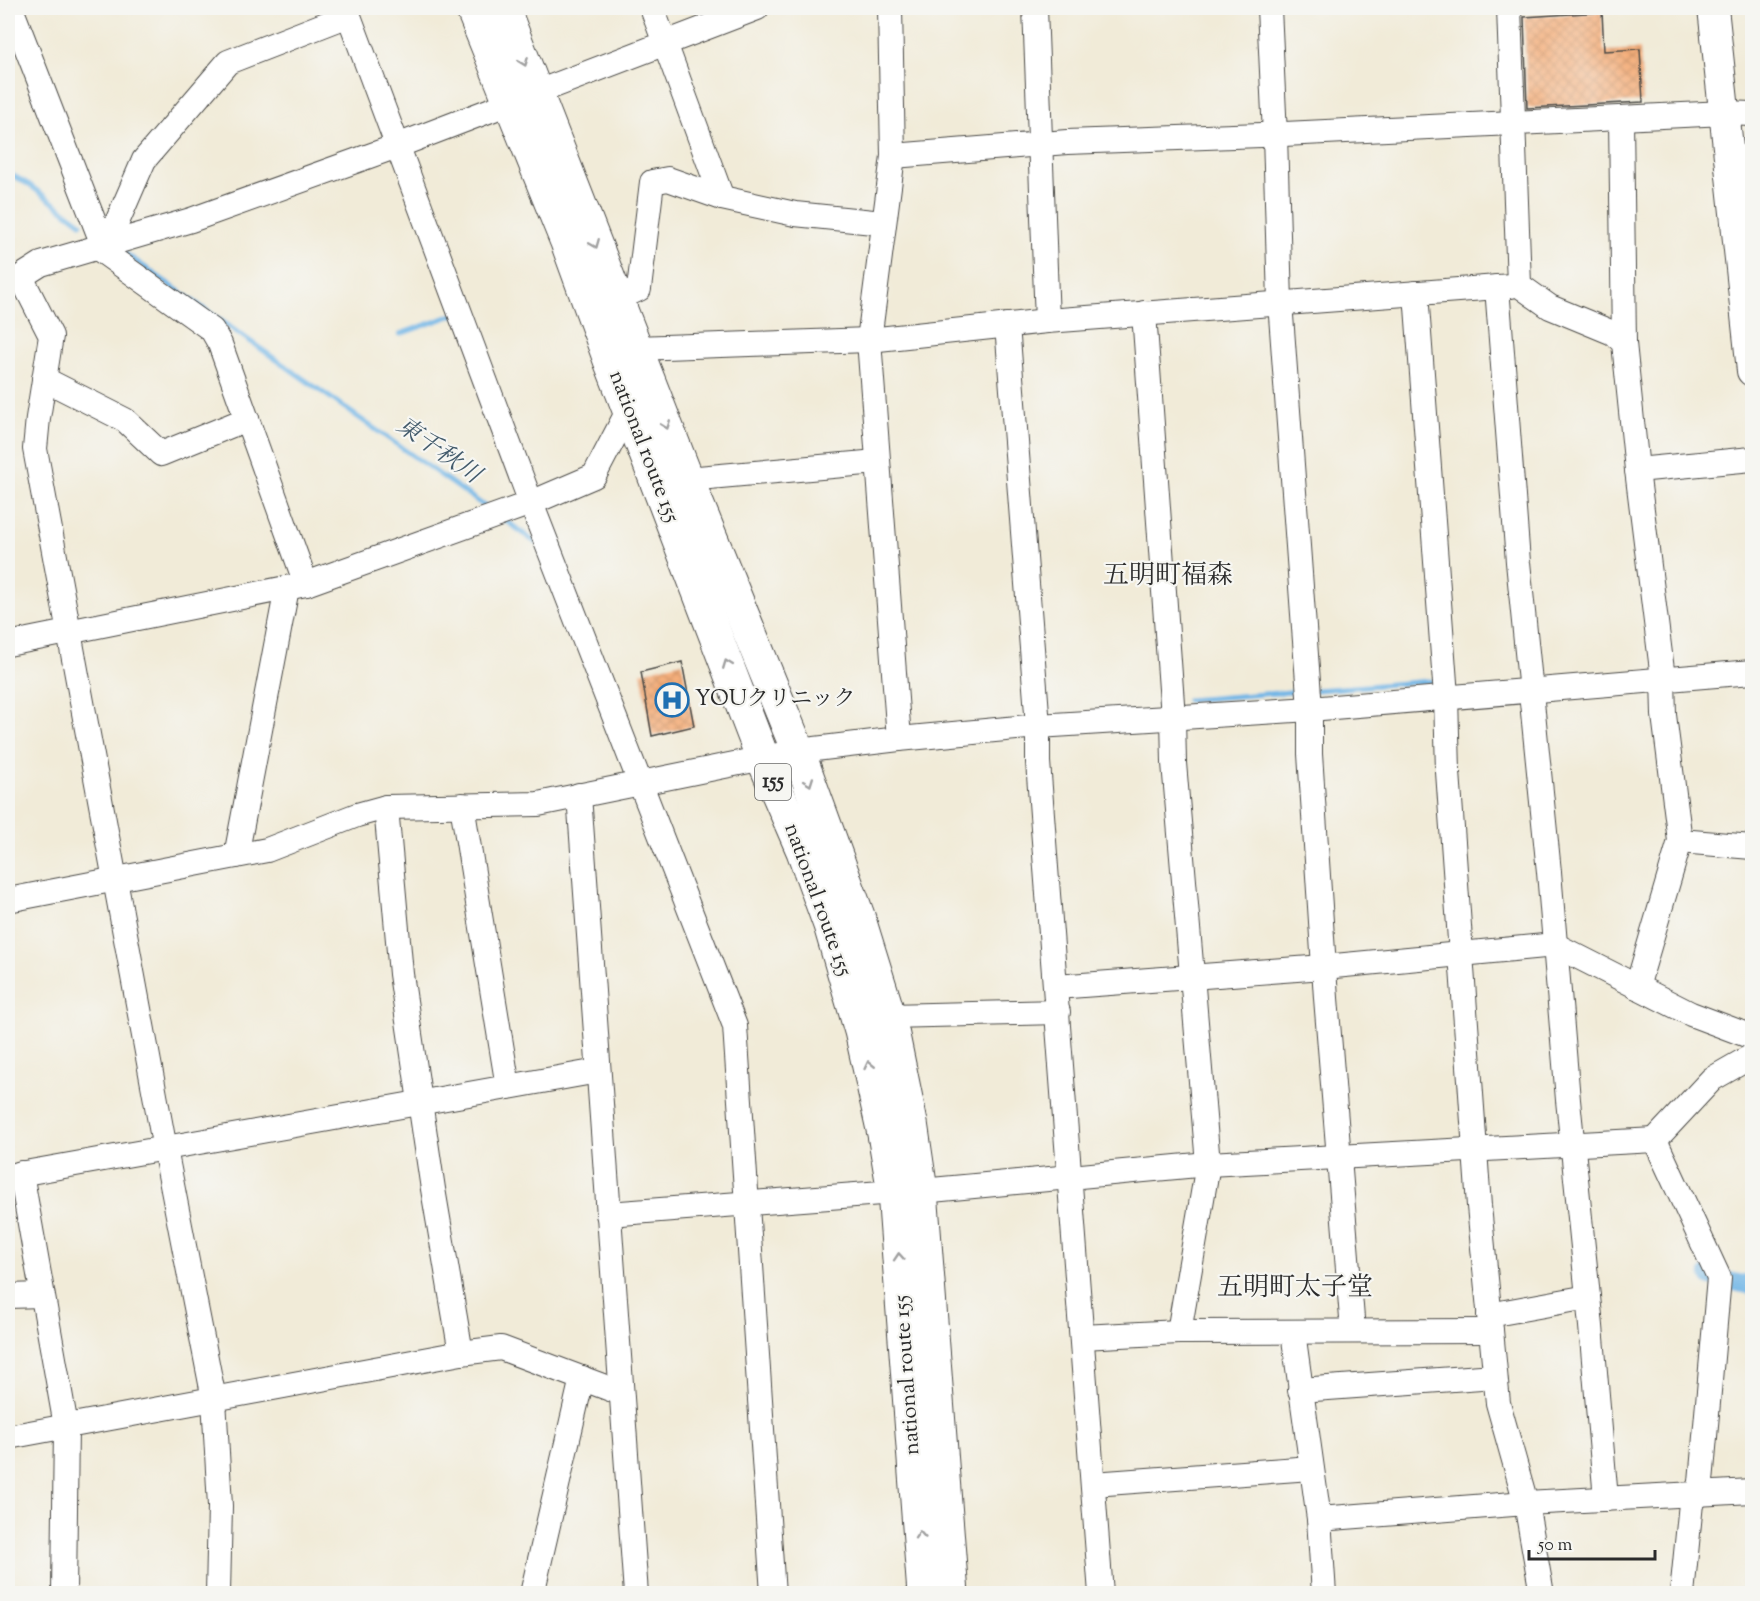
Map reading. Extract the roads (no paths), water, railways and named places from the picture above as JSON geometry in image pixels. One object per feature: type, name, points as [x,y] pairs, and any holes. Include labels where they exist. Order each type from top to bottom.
[{"type":"highway","name":"national route 155","points":[[472,8],[523,98],[617,299],[798,752],[858,915],[889,1016],[911,1123],[907,1192],[924,1593]]},
{"type":"highway","name":"national route 155","points":[[503,8],[523,98],[567,242],[628,409],[763,759],[803,851],[830,925],[861,1031],[884,1134],[907,1192],[952,1593]]},
{"type":"main road","points":[[1713,8],[1738,113],[1752,371]]},
{"type":"street","points":[[11,8],[102,245],[212,330],[220,344],[247,419],[296,586],[236,856]]},
{"type":"street","points":[[652,8],[722,198]]},
{"type":"street","points":[[218,1593],[220,1506],[214,1399],[114,880],[35,449],[51,336],[14,281],[41,264],[191,220],[397,146],[665,41],[757,8]]},
{"type":"street","points":[[890,8],[893,156],[869,340],[899,739]]},
{"type":"street","points":[[1035,8],[1047,321]]},
{"type":"street","points":[[1269,8],[1280,302],[1310,709],[1310,754],[1324,967],[1353,1331]]},
{"type":"street","points":[[1509,8],[1514,123],[1508,286],[1530,691],[1606,1499]]},
{"type":"street","points":[[102,245],[144,160],[228,62],[348,11],[531,503],[735,1026],[773,1593]]},
{"type":"street","points":[[893,156],[1039,144],[1738,113]]},
{"type":"street","points":[[1621,119],[1624,343],[1663,678],[1664,715],[1680,841],[1637,987]]},
{"type":"street","points":[[617,299],[639,289],[652,182],[668,179],[722,198],[795,214],[883,223]]},
{"type":"street","points":[[636,348],[869,340],[1047,321],[1508,286],[1550,307],[1613,333],[1624,343]]},
{"type":"street","points":[[1416,293],[1446,696],[1448,772],[1475,1149],[1495,1376],[1498,1402],[1526,1503],[1542,1593]]},
{"type":"street","points":[[1144,313],[1173,717],[1174,763],[1208,1164],[1179,1332]]},
{"type":"street","points":[[1007,325],[1101,1593]]},
{"type":"street","points":[[44,380],[125,420],[161,454],[247,419]]},
{"type":"street","points":[[8,644],[296,586],[531,503],[594,476],[628,409]]},
{"type":"street","points":[[1637,470],[1752,459]]},
{"type":"street","points":[[687,479],[877,462]]},
{"type":"street","points":[[8,900],[267,850],[357,815],[386,807],[538,804],[798,752],[899,739],[1038,726],[1310,709],[1752,672]]},
{"type":"street","points":[[579,795],[636,1593]]},
{"type":"street","points":[[462,805],[508,1087]]},
{"type":"street","points":[[386,807],[401,974],[461,1353]]},
{"type":"street","points":[[1680,841],[1752,847]]},
{"type":"street","points":[[1056,987],[1324,967],[1555,945],[1691,1014],[1752,1037]]},
{"type":"street","points":[[889,1016],[1058,1012]]},
{"type":"street","points":[[608,1214],[907,1192],[1208,1164],[1654,1140],[1712,1079],[1752,1056]]},
{"type":"street","points":[[64,1593],[66,1426],[42,1294],[14,1174],[598,1071]]},
{"type":"street","points":[[1654,1140],[1719,1278],[1700,1493],[1690,1503],[1682,1593]]},
{"type":"street","points":[[8,1296],[42,1294]]},
{"type":"street","points":[[1082,1337],[1179,1332],[1353,1331],[1490,1323],[1588,1298]]},
{"type":"street","points":[[1293,1332],[1319,1519],[1324,1593]]},
{"type":"street","points":[[8,1437],[461,1353],[501,1348],[621,1393]]},
{"type":"street","points":[[1300,1390],[1495,1376]]},
{"type":"street","points":[[532,1593],[582,1378]]},
{"type":"street","points":[[1093,1484],[1311,1468]]},
{"type":"street","points":[[1319,1519],[1526,1503],[1752,1491]]},
{"type":"waterway","name":"東千秋川","points":[[8,173],[28,184],[81,223]]},
{"type":"waterway","name":"東千秋川","points":[[126,254],[490,510]]},
{"type":"waterway","points":[[400,334],[453,315]]},
{"type":"waterway","name":"東千秋川","points":[[505,520],[536,543]]},
{"type":"waterway","points":[[1316,690],[1431,681]]},
{"type":"waterway","points":[[1188,700],[1303,691]]},
{"type":"waterway","points":[[1709,1274],[1711,1277],[1752,1286]]},
{"type":"place","name":"YOUクリニック","points":[[672,700]]},
{"type":"district","name":"五明町福森","points":[[1168,576]]},
{"type":"district","name":"五明町太子堂","points":[[1295,1288]]}]
